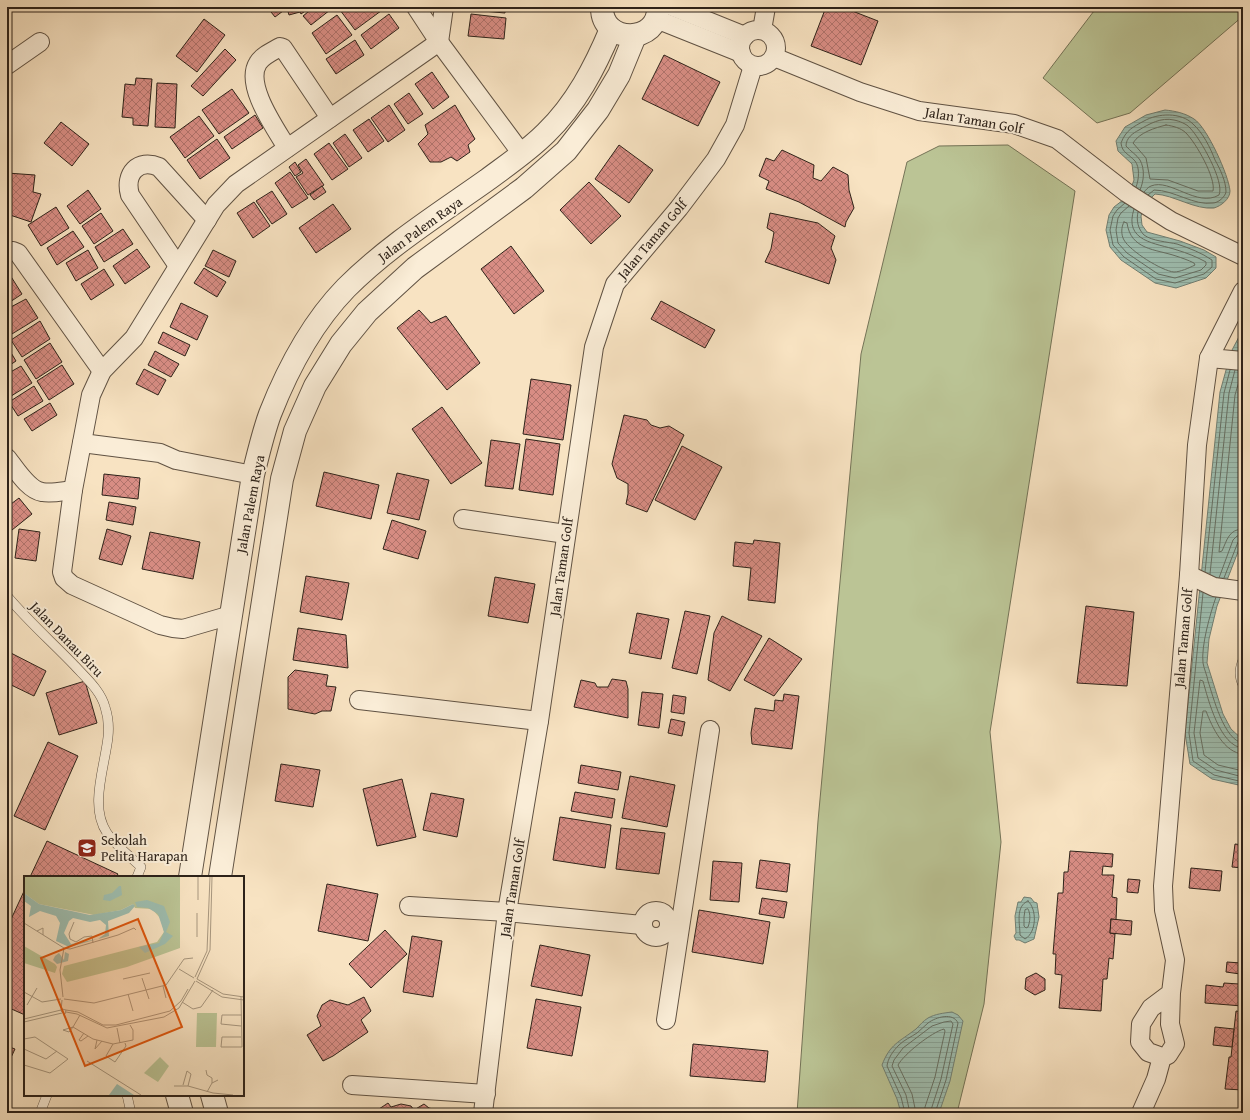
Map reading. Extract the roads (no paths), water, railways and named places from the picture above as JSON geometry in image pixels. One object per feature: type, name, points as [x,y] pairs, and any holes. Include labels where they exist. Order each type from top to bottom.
[{"type":"street","points":[[416,7],[438,42],[522,154]]},
{"type":"street","points":[[231,615],[183,629],[173,628],[160,625],[68,582],[64,578],[62,572],[73,490],[92,395],[102,371],[134,338],[216,205],[236,184],[438,42],[444,7]]},
{"type":"street","points":[[602,7],[605,21],[611,29],[618,34],[626,36],[635,36],[644,32],[651,26],[662,11]]},
{"type":"street","points":[[762,30],[766,7]]},
{"type":"street","points":[[662,11],[745,36]]},
{"type":"street","points":[[662,11],[741,53]]},
{"type":"street","name":"Jalan Palem Raya","points":[[190,876],[254,470],[270,415],[290,368],[316,324],[346,289],[382,256],[522,154],[546,133],[562,116],[583,87],[599,58],[611,29]]},
{"type":"street","points":[[762,30],[772,35],[777,46],[774,57],[770,62],[765,65],[753,66],[748,63],[741,53],[740,47],[745,36],[750,32],[762,30]]},
{"type":"street","name":"Jalan Palem Raya","points":[[220,876],[282,479],[295,430],[315,386],[341,344],[367,312],[415,268],[524,188],[566,151],[598,110],[609,93],[619,75],[635,36]]},
{"type":"street","points":[[7,65],[40,42]]},
{"type":"street","points":[[287,148],[263,106],[258,94],[255,71],[256,65],[260,60],[280,47],[283,48],[330,118]]},
{"type":"street","name":"Jalan Taman Golf","points":[[774,57],[860,92],[919,111],[1014,124],[1057,140],[1127,193],[1171,221],[1243,256]]},
{"type":"street","name":"Jalan Taman Golf","points":[[483,1113],[507,912],[539,721],[594,347],[615,284],[679,208],[716,159],[735,125],[753,66]]},
{"type":"street","points":[[178,266],[130,195],[128,183],[131,173],[135,168],[147,164],[152,164],[159,167],[207,220]]},
{"type":"street","points":[[7,251],[18,253],[102,371]]},
{"type":"street","name":"Jalan Taman Golf","points":[[1141,1113],[1156,1080],[1162,1057],[1168,1055],[1175,1044],[1170,1024],[1171,992],[1175,960],[1164,910],[1163,886],[1193,578],[1197,445],[1224,327],[1243,291]]},
{"type":"street","points":[[1216,358],[1243,361]]},
{"type":"street","points":[[82,443],[160,453],[176,460],[254,470]]},
{"type":"street","points":[[7,458],[30,486],[36,490],[47,493],[73,490]]},
{"type":"street","points":[[462,519],[566,534]]},
{"type":"street","points":[[1193,578],[1214,587],[1243,591]]},
{"type":"street","points":[[359,700],[539,721]]},
{"type":"street","points":[[666,1020],[674,926],[710,730]]},
{"type":"street","points":[[409,906],[507,912],[642,925],[647,935],[658,938],[674,926]]},
{"type":"street","points":[[1162,1057],[1148,1052],[1140,1042],[1141,1024],[1151,1008],[1171,992]]},
{"type":"street","points":[[352,1085],[486,1094]]},
{"type":"street","points":[[177,1096],[182,1113]]},
{"type":"street","points":[[212,1096],[217,1113]]},
{"type":"lane","name":"Jalan Danau Biru","points":[[7,596],[21,613],[92,683],[105,706],[109,736],[102,771],[98,810],[101,822],[107,833],[141,867],[137,876]]},
{"type":"lane","points":[[1243,660],[1239,677],[1243,685]]},
{"type":"lane","points":[[40,1113],[47,1096]]},
{"type":"lane","points":[[127,1096],[131,1113]]},
{"type":"water","points":[[1165,110],[1187,115],[1199,124],[1211,141],[1222,164],[1230,191],[1230,194],[1225,202],[1214,208],[1199,207],[1170,197],[1155,194],[1145,204],[1141,216],[1142,225],[1147,232],[1180,241],[1204,250],[1216,257],[1216,268],[1206,278],[1176,288],[1155,283],[1121,260],[1110,247],[1106,230],[1109,215],[1114,207],[1123,200],[1131,188],[1134,180],[1132,164],[1118,151],[1116,141],[1125,127],[1146,115]]},
{"type":"water","points":[[1243,329],[1243,539],[1217,606],[1209,639],[1207,663],[1223,714],[1231,729],[1243,740],[1243,786],[1212,779],[1190,764],[1185,733],[1220,392],[1231,352]]},
{"type":"water","points":[[1024,897],[1031,898],[1037,903],[1039,917],[1034,939],[1025,943],[1016,940],[1014,936],[1016,933],[1015,916],[1018,902],[1021,902]]},
{"type":"water","points":[[952,1012],[958,1015],[963,1021],[950,1081],[939,1113],[901,1113],[897,1099],[882,1065],[888,1052],[926,1019]]},
{"type":"place","name":"Sekolah Pelita Harapan","points":[[87,848]]}]
